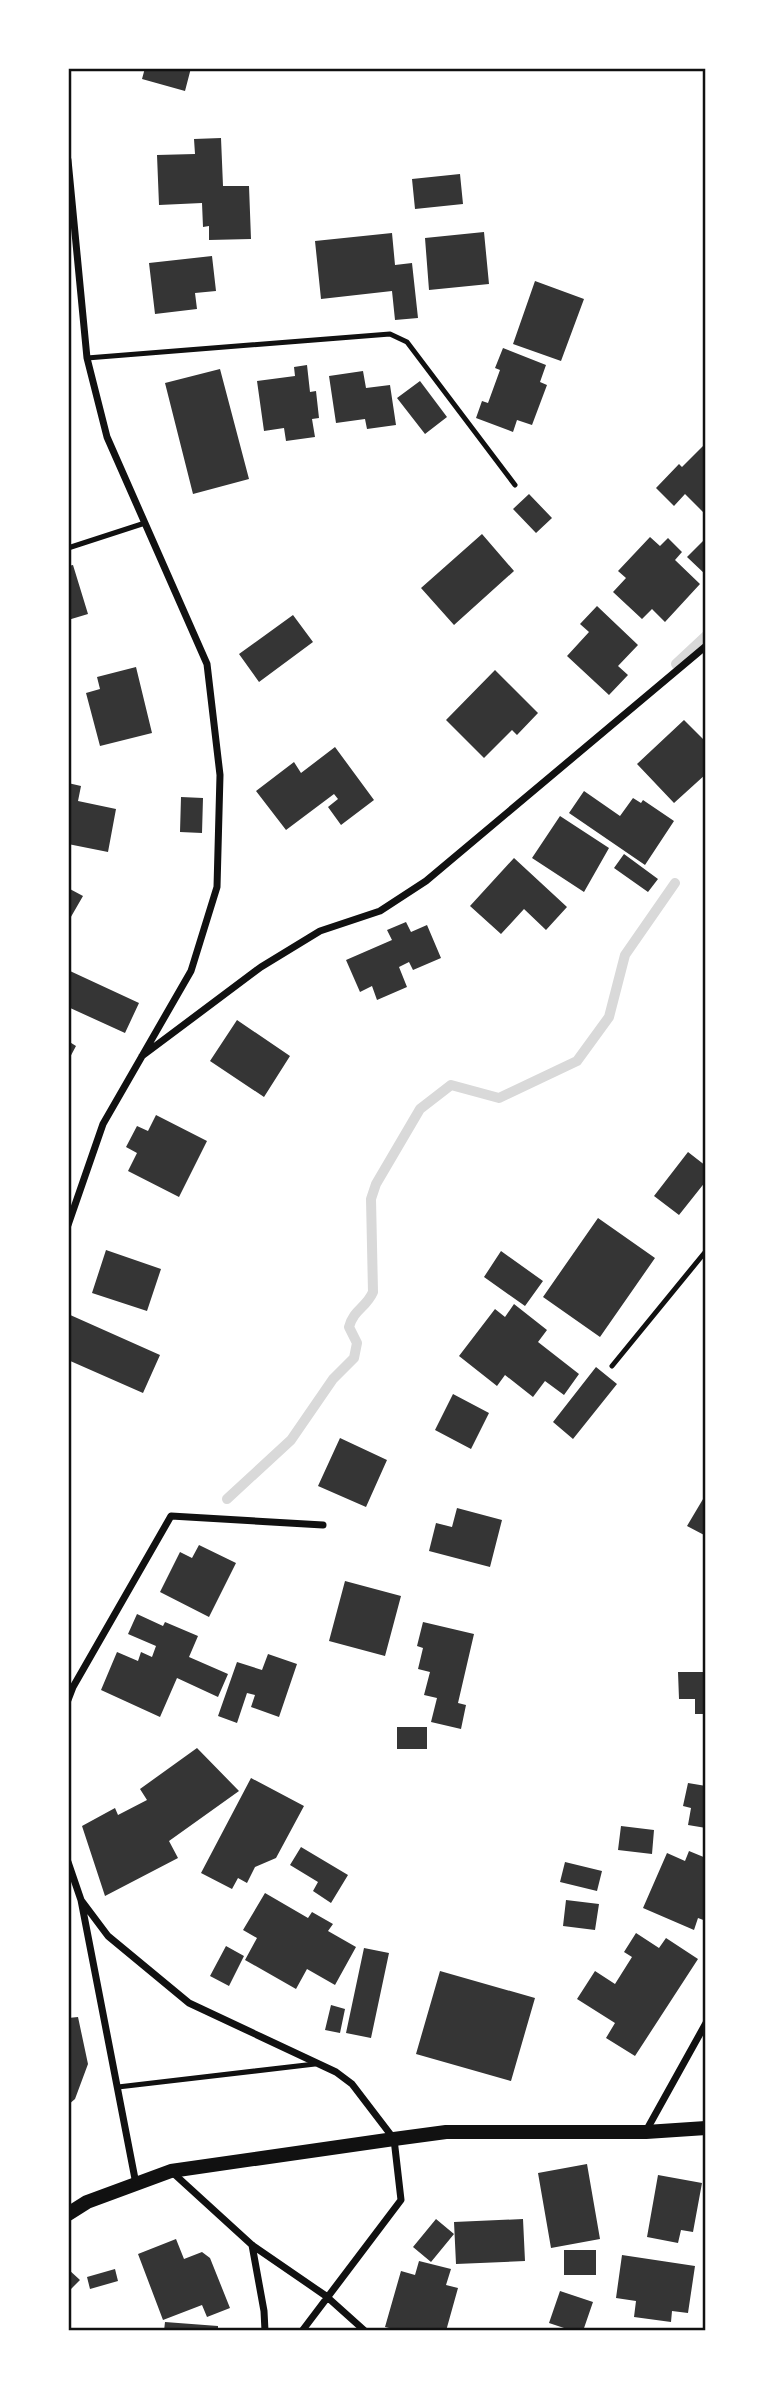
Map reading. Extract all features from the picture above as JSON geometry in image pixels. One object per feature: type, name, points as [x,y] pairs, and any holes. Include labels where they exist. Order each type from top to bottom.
[{"type":"main road","points":[[68,2214],[87,2202],[171,2171],[394,2139],[446,2132],[646,2132],[706,2128]]},
{"type":"street","points":[[68,160],[87,358],[107,437],[207,664],[220,775],[217,887],[191,971],[103,1124],[68,1225]]},
{"type":"street","points":[[139,1059],[261,967],[320,931],[380,911],[426,881],[706,646]]},
{"type":"street","points":[[68,1700],[73,1686],[171,1516],[323,1525]]},
{"type":"street","points":[[68,1862],[81,1900],[136,2184]]},
{"type":"street","points":[[81,1900],[108,1936],[189,2003],[318,2063],[352,2084],[394,2139],[401,2200],[302,2331]]},
{"type":"street","points":[[646,2132],[706,2023]]},
{"type":"street","points":[[171,2171],[252,2245],[326,2296],[365,2331]]},
{"type":"street","points":[[252,2245],[265,2331]]},
{"type":"lane","points":[[87,358],[390,334],[407,342],[514,485]]},
{"type":"lane","points":[[68,548],[145,523]]},
{"type":"lane","points":[[612,1366],[706,1251]]},
{"type":"lane","points":[[118,2087],[318,2063]]},
{"type":"building","points":[[145,68],[191,68],[185,91],[142,79]]},
{"type":"building","points":[[221,138],[223,186],[249,186],[251,239],[209,240],[209,226],[203,227],[202,203],[159,205],[157,155],[195,154],[194,139]]},
{"type":"building","points":[[460,174],[463,204],[415,209],[412,179]]},
{"type":"building","points":[[484,232],[489,284],[429,290],[425,238]]},
{"type":"building","points":[[392,233],[395,265],[412,263],[418,318],[395,320],[392,291],[321,299],[315,241]]},
{"type":"building","points":[[212,256],[216,291],[195,293],[197,309],[155,314],[149,263]]},
{"type":"building","points":[[535,281],[584,299],[561,361],[513,344]]},
{"type":"building","points":[[503,348],[546,365],[540,382],[547,385],[532,425],[517,420],[513,432],[476,418],[482,401],[488,403],[500,370],[495,368]]},
{"type":"building","points":[[307,365],[310,392],[316,391],[319,418],[312,419],[315,437],[286,441],[284,428],[264,431],[257,381],[295,376],[294,367]]},
{"type":"building","points":[[220,369],[249,479],[193,494],[165,383]]},
{"type":"building","points":[[363,371],[366,388],[390,385],[396,425],[367,429],[365,419],[336,423],[329,376]]},
{"type":"building","points":[[420,381],[447,417],[425,434],[397,398]]},
{"type":"building","points":[[706,443],[706,515],[685,494],[674,506],[656,488],[679,464],[682,467]]},
{"type":"building","points":[[529,494],[552,518],[536,533],[513,509]]},
{"type":"building","points":[[482,534],[514,571],[454,625],[421,588]]},
{"type":"building","points":[[650,537],[660,546],[668,538],[682,552],[675,560],[700,584],[665,622],[652,609],[642,619],[613,592],[626,578],[618,571]]},
{"type":"building","points":[[706,541],[706,575],[687,557]]},
{"type":"building","points":[[73,565],[88,614],[68,620],[68,566]]},
{"type":"building","points":[[597,606],[638,645],[618,666],[628,675],[609,695],[567,656],[589,632],[580,624]]},
{"type":"building","points":[[293,615],[313,642],[259,682],[239,654]]},
{"type":"building","points":[[136,667],[152,733],[100,746],[86,693],[100,689],[97,677]]},
{"type":"building","points":[[495,670],[538,713],[517,735],[512,730],[484,758],[446,720]]},
{"type":"building","points":[[684,720],[706,742],[706,774],[674,803],[637,764]]},
{"type":"building","points":[[335,747],[374,800],[341,825],[328,807],[338,799],[334,794],[286,830],[256,791],[294,762],[301,773]]},
{"type":"building","points":[[68,783],[81,786],[78,801],[116,809],[108,852],[68,844]]},
{"type":"building","points":[[584,791],[620,816],[633,798],[641,803],[643,800],[674,821],[645,865],[569,813]]},
{"type":"building","points":[[181,797],[203,798],[202,833],[180,832]]},
{"type":"building","points":[[560,816],[609,848],[584,892],[532,858]]},
{"type":"building","points":[[624,854],[658,879],[648,892],[614,868]]},
{"type":"building","points":[[514,858],[567,907],[546,930],[524,909],[501,934],[470,906]]},
{"type":"building","points":[[68,888],[83,896],[68,922]]},
{"type":"building","points":[[406,922],[411,932],[427,925],[441,958],[413,970],[409,962],[399,967],[407,987],[377,1000],[372,986],[360,992],[346,960],[392,940],[387,930]]},
{"type":"building","points":[[70,971],[139,1003],[125,1033],[68,1007]]},
{"type":"building","points":[[237,1020],[290,1056],[264,1097],[210,1061]]},
{"type":"building","points":[[68,1041],[76,1046],[68,1061]]},
{"type":"building","points":[[156,1115],[207,1141],[179,1197],[128,1171],[137,1153],[126,1147],[137,1126],[148,1131]]},
{"type":"building","points":[[688,1152],[706,1166],[706,1181],[679,1215],[654,1196]]},
{"type":"building","points":[[598,1218],[655,1258],[600,1337],[543,1297]]},
{"type":"building","points":[[106,1250],[161,1269],[147,1311],[92,1293]]},
{"type":"building","points":[[501,1251],[543,1281],[525,1306],[484,1277]]},
{"type":"building","points":[[514,1304],[547,1330],[538,1342],[579,1374],[564,1395],[545,1381],[533,1397],[505,1375],[497,1386],[459,1356],[495,1309],[505,1317]]},
{"type":"building","points":[[68,1314],[160,1355],[143,1393],[68,1360]]},
{"type":"building","points":[[596,1367],[617,1384],[573,1439],[553,1422]]},
{"type":"building","points":[[453,1394],[489,1413],[471,1449],[435,1430]]},
{"type":"building","points":[[340,1438],[387,1460],[366,1507],[318,1486]]},
{"type":"building","points":[[706,1494],[706,1536],[687,1526]]},
{"type":"building","points":[[457,1508],[502,1520],[490,1567],[429,1551],[436,1523],[452,1527]]},
{"type":"building","points":[[199,1545],[236,1563],[209,1617],[160,1592],[180,1552],[192,1558]]},
{"type":"building","points":[[345,1581],[401,1596],[385,1656],[329,1641]]},
{"type":"building","points":[[137,1614],[163,1626],[165,1622],[198,1636],[189,1657],[228,1674],[218,1697],[177,1678],[160,1717],[101,1690],[117,1652],[138,1661],[141,1652],[152,1657],[156,1646],[128,1634]]},
{"type":"building","points":[[423,1622],[474,1634],[458,1703],[466,1705],[461,1729],[431,1722],[437,1698],[424,1695],[430,1672],[418,1669],[423,1648],[417,1646]]},
{"type":"building","points":[[268,1654],[297,1664],[279,1717],[251,1707],[255,1695],[247,1693],[237,1723],[218,1716],[237,1662],[262,1670]]},
{"type":"building","points":[[678,1672],[706,1672],[706,1714],[695,1714],[695,1699],[679,1699]]},
{"type":"building","points":[[397,1727],[427,1727],[427,1749],[397,1749]]},
{"type":"building","points":[[197,1748],[239,1791],[169,1841],[178,1858],[105,1896],[82,1826],[115,1808],[118,1815],[147,1800],[140,1789]]},
{"type":"building","points":[[251,1778],[304,1806],[276,1858],[255,1867],[247,1883],[238,1878],[232,1889],[201,1873]]},
{"type":"building","points":[[688,1783],[706,1786],[706,1828],[688,1825],[691,1808],[683,1806]]},
{"type":"building","points":[[621,1826],[654,1830],[652,1854],[618,1850]]},
{"type":"building","points":[[301,1847],[348,1875],[331,1903],[313,1891],[318,1882],[290,1865]]},
{"type":"building","points":[[689,1851],[706,1858],[706,1921],[698,1918],[694,1930],[643,1908],[667,1853],[685,1861]]},
{"type":"building","points":[[565,1862],[602,1871],[597,1891],[560,1882]]},
{"type":"building","points":[[265,1893],[308,1918],[312,1912],[333,1924],[328,1931],[356,1947],[335,1985],[307,1969],[296,1989],[245,1960],[257,1938],[243,1930]]},
{"type":"building","points":[[566,1900],[599,1904],[595,1930],[563,1926]]},
{"type":"building","points":[[636,1933],[659,1948],[666,1938],[698,1959],[635,2056],[606,2038],[615,2023],[577,1999],[595,1971],[615,1984],[632,1957],[624,1952]]},
{"type":"building","points":[[226,1946],[244,1956],[229,1986],[210,1976]]},
{"type":"building","points":[[364,1948],[389,1953],[371,2038],[346,2033]]},
{"type":"building","points":[[440,1971],[535,1998],[511,2081],[416,2054]]},
{"type":"building","points":[[331,2005],[345,2009],[340,2033],[325,2030]]},
{"type":"building","points":[[78,2017],[88,2064],[75,2099],[68,2105],[68,2018]]},
{"type":"building","points":[[587,2164],[600,2239],[551,2248],[538,2173]]},
{"type":"building","points":[[658,2175],[702,2183],[693,2232],[681,2230],[678,2243],[647,2237]]},
{"type":"building","points":[[436,2219],[454,2234],[431,2262],[413,2247]]},
{"type":"building","points":[[523,2219],[525,2261],[456,2264],[454,2222]]},
{"type":"building","points":[[176,2239],[184,2259],[202,2252],[210,2258],[230,2308],[207,2317],[202,2305],[163,2320],[138,2254]]},
{"type":"building","points":[[564,2250],[596,2250],[596,2275],[564,2275]]},
{"type":"building","points":[[622,2255],[695,2266],[688,2313],[672,2311],[671,2322],[634,2317],[636,2301],[616,2298]]},
{"type":"building","points":[[419,2261],[451,2269],[446,2285],[458,2288],[446,2331],[401,2331],[385,2327],[401,2271],[415,2275]]},
{"type":"building","points":[[68,2269],[80,2280],[68,2292]]},
{"type":"building","points":[[115,2269],[118,2281],[90,2289],[87,2277]]},
{"type":"building","points":[[560,2291],[593,2302],[583,2331],[573,2331],[549,2323]]},
{"type":"building","points":[[165,2322],[218,2326],[218,2331],[164,2331]]},
{"type":"waterway","points":[[676,664],[706,636]]},
{"type":"waterway","points":[[227,1499],[291,1440],[333,1379],[354,1358],[357,1343],[349,1327],[373,1292],[371,1199],[376,1184],[420,1109],[451,1085],[499,1098],[577,1061],[609,1017],[625,955],[675,883]]}]
